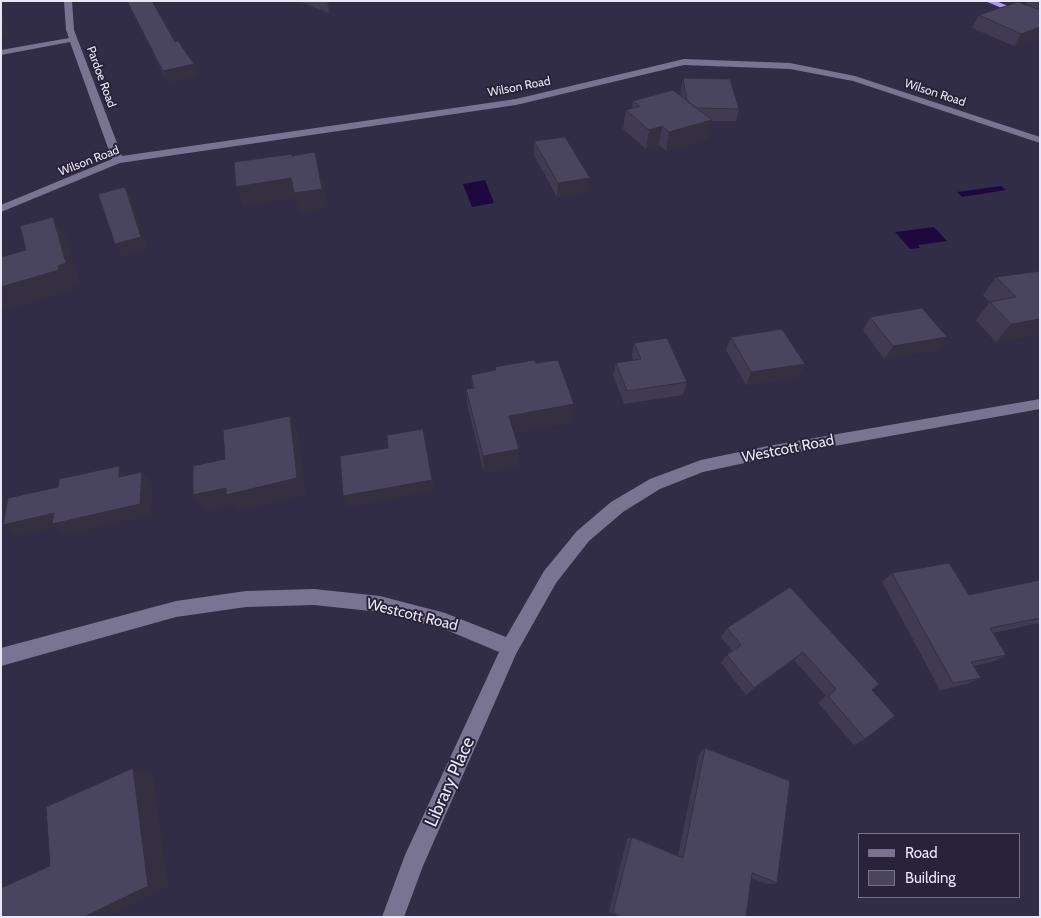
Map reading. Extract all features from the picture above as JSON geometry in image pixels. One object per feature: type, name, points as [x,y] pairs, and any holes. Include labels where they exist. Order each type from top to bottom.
[{"type":"highway","points":[[989,1],[1040,22]]},
{"type":"street","name":"Pardoe Road","points":[[68,1],[70,30],[118,160]]},
{"type":"street","points":[[1,53],[74,39]]},
{"type":"street","name":"Wilson Road","points":[[1,209],[118,160],[516,102],[684,62],[790,66],[854,79],[1040,140]]},
{"type":"street","name":"Westcott Road","points":[[1,657],[176,609],[246,599],[314,597],[380,604],[436,618],[510,648],[550,577],[583,536],[617,507],[655,484],[701,466],[752,455],[1040,404]]},
{"type":"street","name":"Library Place","points":[[393,917],[413,863],[510,648]]},
{"type":"shaded area","points":[[485,180],[494,203],[472,207],[463,184]]},
{"type":"shaded area","points":[[1001,186],[1006,190],[962,197],[957,192]]},
{"type":"shaded area","points":[[934,227],[947,241],[918,245],[920,248],[910,249],[895,232]]},
{"type":"building","points":[[127,1],[152,1],[175,42],[178,41],[194,64],[163,71]]},
{"type":"building","points":[[1018,2],[1040,10],[1040,27],[1021,34],[979,15]]},
{"type":"building","points":[[683,78],[730,79],[739,109],[696,108],[687,101]]},
{"type":"building","points":[[673,90],[712,120],[669,132],[662,126],[649,130],[626,110],[640,106],[633,101]]},
{"type":"building","points":[[565,137],[590,178],[558,183],[534,141]]},
{"type":"building","points":[[315,152],[322,189],[294,193],[291,178],[236,187],[234,162]]},
{"type":"building","points":[[125,187],[141,237],[115,244],[98,194]]},
{"type":"building","points":[[53,217],[66,263],[58,266],[59,270],[1,287],[1,257],[26,250],[20,226]]},
{"type":"building","points":[[1040,271],[1040,319],[1011,324],[990,302],[1016,297],[996,277]]},
{"type":"building","points":[[922,308],[947,337],[893,346],[870,317]]},
{"type":"building","points":[[782,329],[805,364],[751,372],[731,337]]},
{"type":"building","points":[[667,338],[687,382],[627,391],[616,363],[641,359],[634,343]]},
{"type":"building","points":[[534,360],[536,363],[558,360],[574,404],[509,416],[519,449],[483,456],[466,389],[474,388],[471,375],[496,370],[495,367]]},
{"type":"building","points":[[290,416],[297,478],[226,495],[226,488],[193,495],[193,466],[225,459],[223,430]]},
{"type":"building","points":[[423,429],[432,480],[343,496],[340,456],[388,448],[387,435]]},
{"type":"building","points":[[119,466],[119,477],[142,472],[140,504],[52,524],[54,513],[3,525],[8,498],[58,487],[59,479]]},
{"type":"building","points":[[949,563],[969,595],[1040,580],[1040,618],[990,628],[1006,655],[971,662],[981,678],[953,683],[892,573]]},
{"type":"building","points":[[790,587],[879,684],[872,690],[895,716],[865,739],[828,696],[836,689],[803,652],[754,688],[727,655],[741,645],[727,628]]},
{"type":"building","points":[[705,748],[790,781],[777,883],[752,873],[746,917],[622,917],[613,912],[632,837],[683,858]]},
{"type":"building","points":[[133,768],[148,886],[84,917],[1,917],[1,888],[50,866],[46,807]]}]
